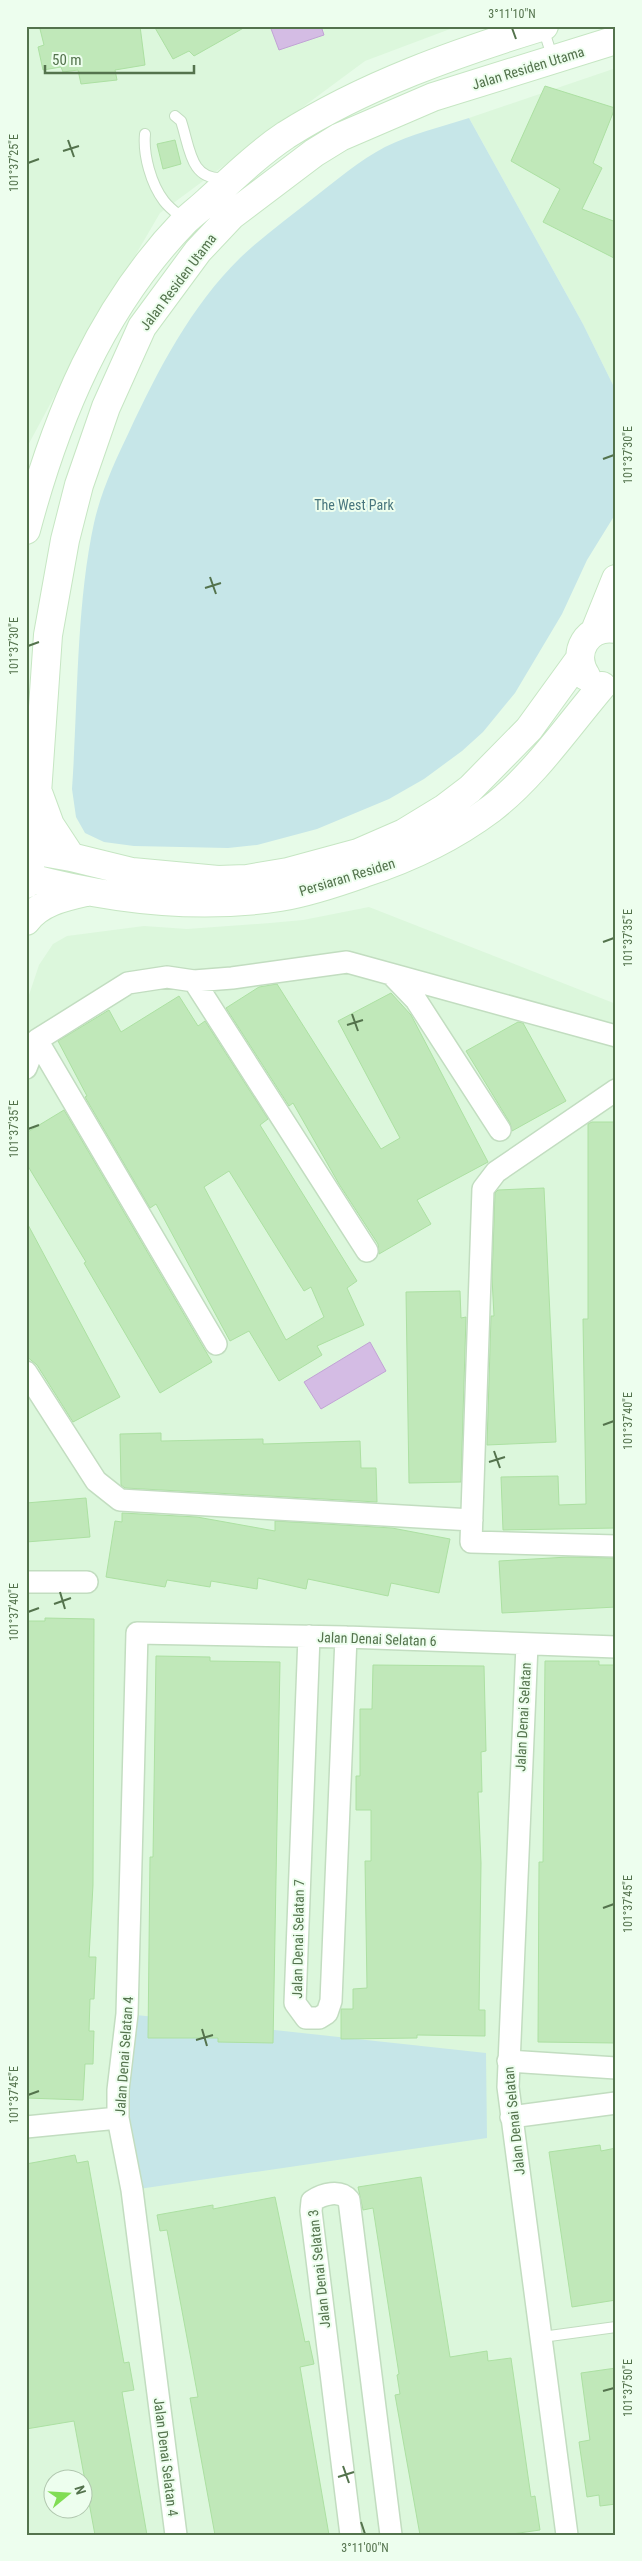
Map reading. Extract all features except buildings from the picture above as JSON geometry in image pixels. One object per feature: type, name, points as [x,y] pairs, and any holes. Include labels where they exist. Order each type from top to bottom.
[{"type":"street","name":"Jalan Residen Utama","points":[[26,530],[40,478],[64,408],[96,343],[133,284],[186,221],[233,178],[285,136],[352,98],[426,66],[543,27]]},
{"type":"street","name":"Jalan Residen Utama","points":[[27,880],[37,789],[48,635],[65,540],[79,484],[106,407],[142,327],[208,240],[237,211],[314,153],[340,137],[432,97],[616,40]]},
{"type":"street","points":[[186,221],[208,240]]},
{"type":"street","points":[[606,630],[616,579]]},
{"type":"street","name":"Persiaran Residen","points":[[30,850],[70,857],[132,872],[218,880],[247,879],[288,872],[358,853],[404,833],[445,808],[470,789],[529,729],[579,660],[584,643],[606,630]]},
{"type":"street","points":[[579,660],[586,677],[612,686]]},
{"type":"street","name":"Persiaran Residen","points":[[27,880],[162,902],[240,902],[309,890],[392,865],[451,835],[491,809],[522,780],[612,686]]},
{"type":"street","points":[[37,789],[50,825],[70,857]]},
{"type":"street","points":[[26,921],[42,906],[65,897],[92,890]]},
{"type":"street","points":[[26,1068],[37,1040],[128,983],[167,977],[194,981],[347,962],[616,1036]]},
{"type":"street","points":[[391,974],[416,1000],[500,1130]]},
{"type":"street","points":[[194,981],[367,1251]]},
{"type":"street","points":[[37,1040],[216,1344]]},
{"type":"street","points":[[616,1090],[496,1172],[483,1189],[471,1542],[616,1546]]},
{"type":"street","points":[[26,1372],[96,1481],[120,1500],[472,1520]]},
{"type":"street","points":[[26,1582],[87,1582]]},
{"type":"street","name":"Jalan Denai Selatan 6","points":[[137,1633],[346,1637],[616,1647]]},
{"type":"street","name":"Jalan Denai Selatan 4","points":[[137,1633],[127,2014],[118,2090],[118,2118],[133,2200],[176,2535]]},
{"type":"street","name":"Jalan Denai Selatan 7","points":[[309,1636],[295,2003],[306,2018],[319,2018],[327,2013],[332,2001],[346,1637]]},
{"type":"street","name":"Jalan Denai Selatan","points":[[527,1645],[508,2061],[511,2117],[568,2535]]},
{"type":"street","points":[[508,2061],[616,2068]]},
{"type":"street","points":[[511,2117],[616,2103]]},
{"type":"street","points":[[26,2127],[118,2118]]},
{"type":"street","name":"Jalan Denai Selatan 3","points":[[351,2535],[311,2211],[312,2201],[321,2196],[334,2194],[345,2195],[350,2200],[391,2535]]},
{"type":"lane","points":[[543,27],[553,60]]},
{"type":"lane","points":[[175,116],[181,121],[199,172],[210,179],[233,178]]},
{"type":"lane","points":[[145,134],[146,156],[158,191],[165,202],[186,221]]},
{"type":"lane","points":[[542,2337],[616,2327]]},
{"type":"shaded area","points":[[26,26],[458,26],[365,61],[160,213],[68,371],[26,449]]},
{"type":"shaded area","points":[[270,26],[321,26],[324,35],[279,50]]},
{"type":"shaded area","points":[[616,68],[616,391],[583,324],[469,118]]},
{"type":"shaded area","points":[[369,907],[616,1004],[616,2535],[26,2535],[26,1004],[39,965],[53,944],[67,936],[144,926],[187,929],[303,920]]},
{"type":"shaded area","points":[[370,1342],[386,1371],[321,1409],[304,1382]]},
{"type":"green space","name":"The West Park","points":[[469,118],[583,324],[616,391],[616,513],[587,560],[562,614],[515,693],[483,732],[462,751],[424,779],[389,799],[317,829],[257,845],[228,848],[134,846],[104,842],[85,833],[76,817],[72,789],[78,655],[88,555],[97,511],[109,477],[164,362],[191,318],[222,277],[240,258],[268,234],[349,170],[376,152],[405,138]]},
{"type":"green space","points":[[127,2014],[486,2053],[487,2138],[132,2190]]}]
